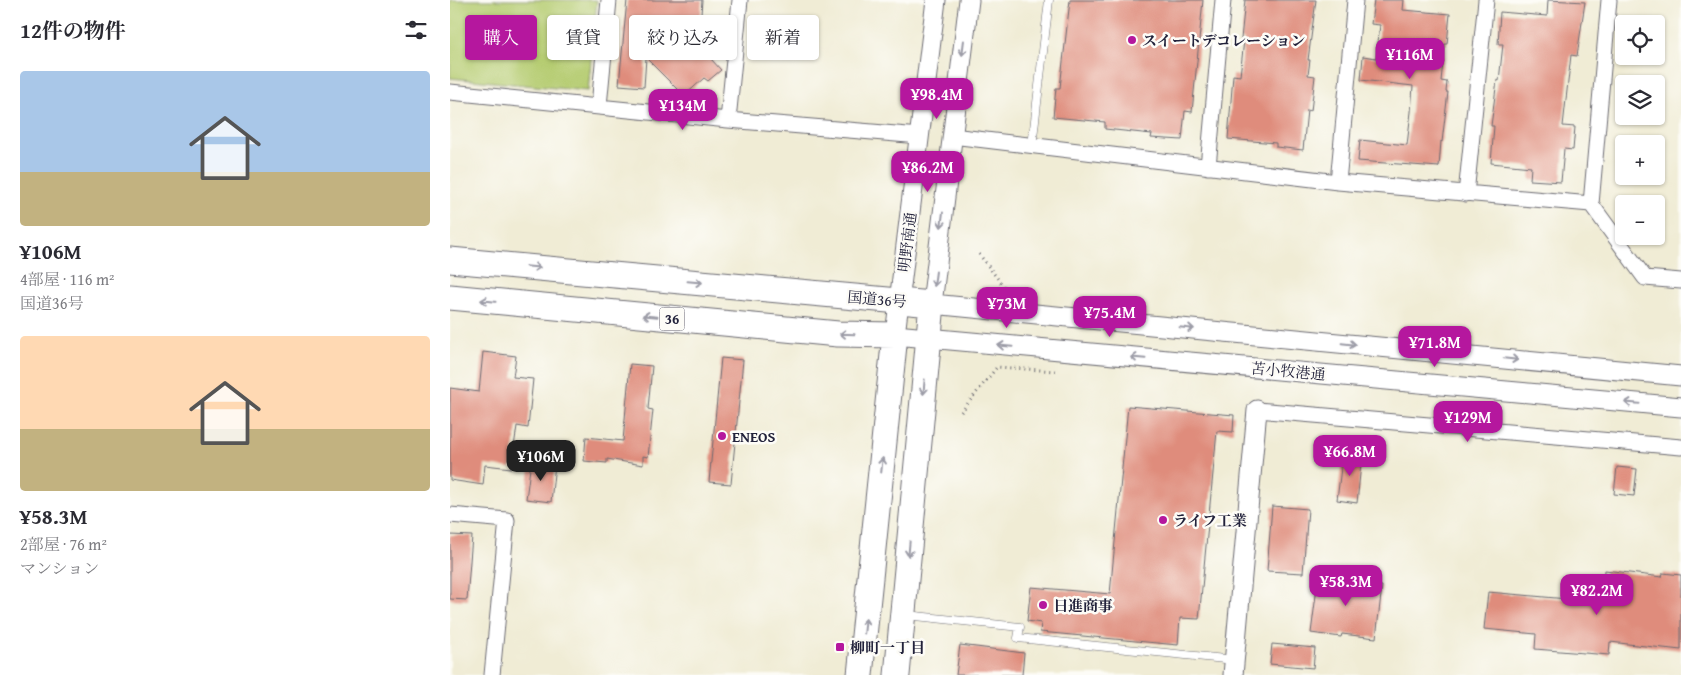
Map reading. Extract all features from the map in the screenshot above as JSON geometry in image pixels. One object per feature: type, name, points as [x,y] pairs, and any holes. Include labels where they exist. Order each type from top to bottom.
[{"type":"highway","name":"国道36号","points":[[450,260],[932,304]]},
{"type":"highway","name":"36","points":[[450,296],[838,334],[895,335]]},
{"type":"highway","points":[[897,675],[932,304]]},
{"type":"highway","points":[[860,675],[895,335]]},
{"type":"street","points":[[599,106],[609,0]]},
{"type":"street","points":[[728,120],[740,0]]},
{"type":"street","name":"明野南通","points":[[895,335],[936,0]]},
{"type":"street","points":[[968,0],[932,304],[1681,376]]},
{"type":"street","points":[[1208,167],[1223,0]]},
{"type":"street","points":[[1338,182],[1355,0]]},
{"type":"street","points":[[1466,194],[1486,0]]},
{"type":"street","points":[[1610,0],[1591,204],[1645,278],[1681,281]]},
{"type":"street","points":[[450,92],[728,120],[920,136]]},
{"type":"street","points":[[952,136],[1338,182],[1591,204]]},
{"type":"street","name":"苫小牧港通","points":[[895,335],[1681,407]]},
{"type":"street","points":[[1234,668],[1257,410],[1681,447]]},
{"type":"street","points":[[450,515],[507,520],[492,675]]},
{"type":"lane","points":[[1032,146],[1049,0]]},
{"type":"lane","points":[[903,615],[1020,627],[1018,638],[1234,668]]},
{"type":"green space","points":[[450,0],[597,0],[596,15],[547,15],[547,60],[591,60],[588,91],[450,78]]},
{"type":"building","points":[[627,0],[702,0],[701,15],[629,15],[629,60],[646,60],[644,87],[619,85]]},
{"type":"building","name":"スイートデコレーション","points":[[1070,0],[1203,0],[1192,112],[1185,111],[1182,140],[1151,138],[1152,134],[1105,129],[1105,122],[1053,117],[1056,88],[1060,88]]},
{"type":"building","points":[[1245,0],[1316,0],[1308,60],[1310,60],[1308,75],[1315,76],[1311,111],[1307,110],[1303,150],[1276,147],[1276,143],[1228,139],[1233,75],[1240,76],[1244,40],[1241,39]]},
{"type":"building","points":[[1374,0],[1404,0],[1403,10],[1450,14],[1441,81],[1447,82],[1446,92],[1448,92],[1439,167],[1358,161],[1360,140],[1407,145],[1411,112],[1413,86],[1361,80],[1363,56],[1376,58],[1380,25],[1371,24]]},
{"type":"building","points":[[1548,0],[1585,2],[1577,56],[1571,55],[1563,126],[1575,127],[1573,150],[1564,149],[1561,182],[1530,180],[1531,167],[1491,163],[1494,126],[1491,126],[1503,44],[1498,44],[1500,12],[1547,16]]},
{"type":"building","points":[[648,60],[712,60],[721,70],[708,81],[704,78],[684,96]]},
{"type":"building","points":[[483,352],[516,356],[513,377],[533,379],[528,428],[517,426],[511,468],[485,465],[483,485],[450,480],[450,388],[479,392]]},
{"type":"building","points":[[721,358],[743,360],[731,484],[709,482]]},
{"type":"building","points":[[630,364],[652,366],[648,409],[653,410],[648,457],[643,456],[643,465],[607,459],[607,463],[584,461],[586,437],[623,441]]},
{"type":"building","points":[[1128,406],[1234,415],[1233,432],[1217,431],[1199,619],[1180,618],[1178,645],[1040,632],[1041,623],[1027,621],[1031,587],[1110,594]]},
{"type":"building","points":[[1343,452],[1362,454],[1357,503],[1337,500]]},
{"type":"building","points":[[531,461],[555,464],[551,502],[526,499]]},
{"type":"building","points":[[1617,467],[1637,469],[1634,496],[1614,494]]},
{"type":"building","points":[[1272,506],[1308,509],[1303,573],[1267,571]]},
{"type":"building","points":[[450,535],[472,536],[467,600],[450,599]]},
{"type":"building","points":[[1605,570],[1662,577],[1663,573],[1681,575],[1681,650],[1610,642],[1609,655],[1535,649],[1536,634],[1484,629],[1488,592],[1601,602]]},
{"type":"building","points":[[1319,572],[1349,576],[1348,582],[1382,586],[1376,638],[1342,634],[1341,637],[1311,633]]},
{"type":"building","points":[[1272,644],[1315,648],[1313,668],[1270,664]]},
{"type":"building","points":[[960,645],[1024,653],[1022,675],[956,675]]},
{"type":"place","name":"スイートデコレーション","points":[[1132,40]]},
{"type":"place","name":"ENEOS","points":[[722,436]]},
{"type":"place","name":"ライフ工業","points":[[1163,520]]},
{"type":"place","name":"日進商事","points":[[1043,605]]},
{"type":"place","name":"柳町一丁目","points":[[840,647]]}]
